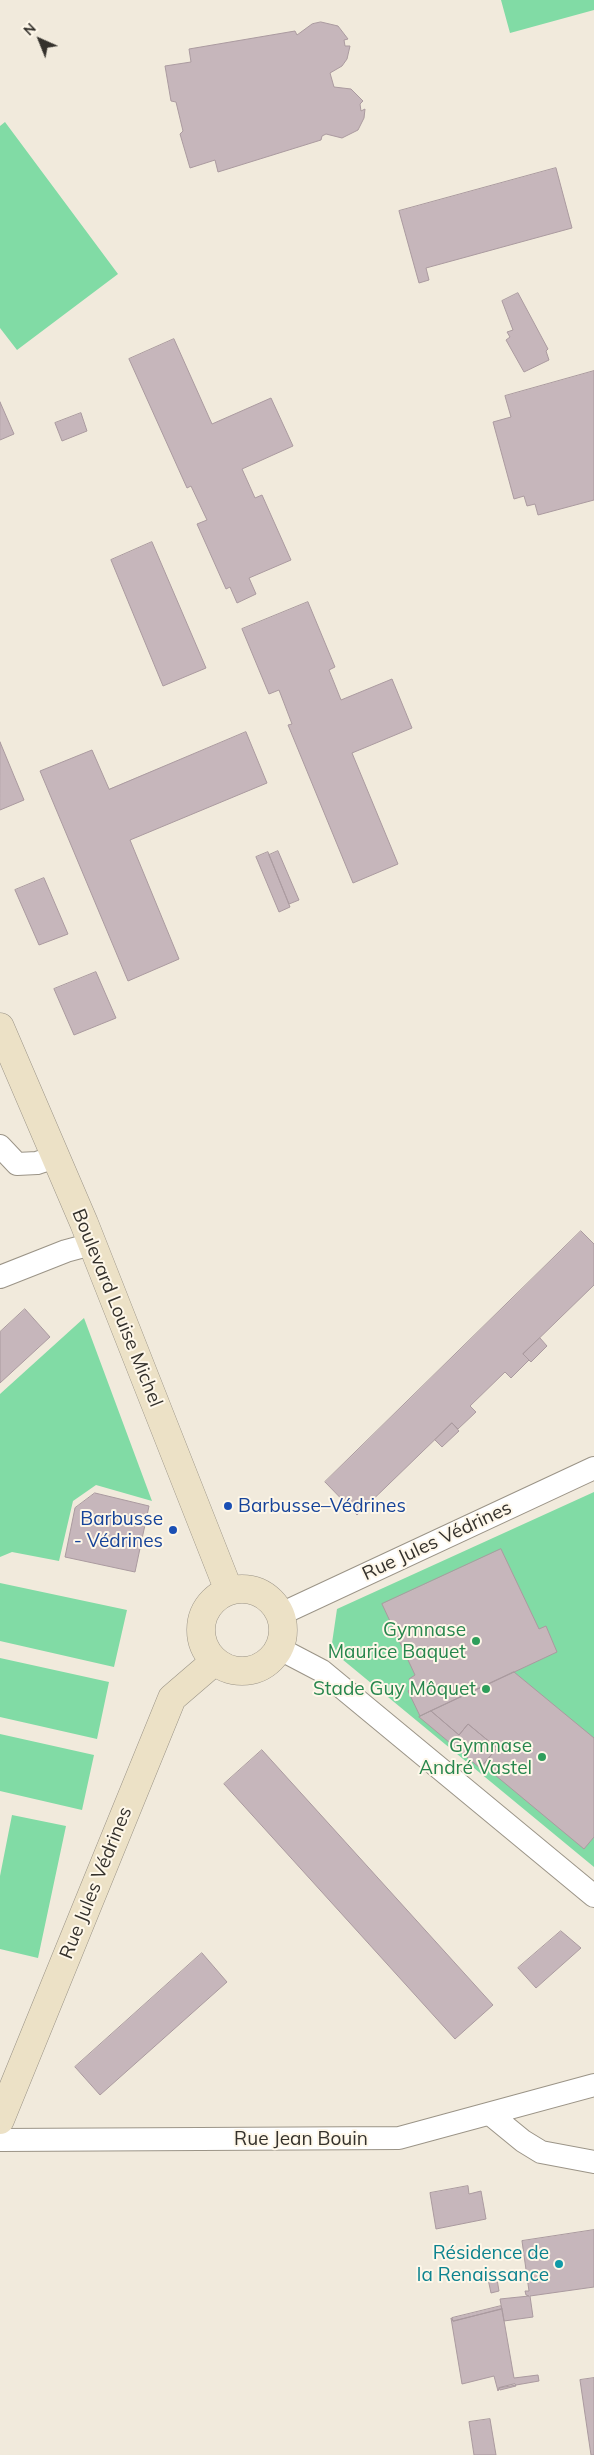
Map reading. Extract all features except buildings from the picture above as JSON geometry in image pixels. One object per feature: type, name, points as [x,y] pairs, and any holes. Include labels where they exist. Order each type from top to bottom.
[{"type":"street","name":"Boulevard Louise Michel","points":[[0,1028],[92,1244],[180,1461],[229,1591]]},
{"type":"street","points":[[0,1146],[16,1164],[37,1163],[56,1157]]},
{"type":"street","points":[[3,1277],[66,1251],[92,1244]]},
{"type":"street","name":"Rue Jules Védrines","points":[[281,1614],[594,1468]]},
{"type":"street","points":[[240,1588],[261,1593],[273,1601],[281,1614],[284,1633],[280,1649],[267,1664],[251,1671],[237,1672],[223,1667],[215,1662],[204,1646],[201,1625],[205,1611],[214,1599],[229,1591],[240,1588]]},
{"type":"street","points":[[280,1649],[322,1671],[594,1896]]},
{"type":"street","name":"Rue Jules Védrines","points":[[0,2120],[172,1698],[215,1662]]},
{"type":"street","name":"Rue Jean Bouin","points":[[0,2140],[399,2138],[594,2085]]},
{"type":"street","points":[[490,2114],[523,2141],[541,2152],[594,2162]]},
{"type":"green space","points":[[501,0],[594,0],[594,10],[510,33]]},
{"type":"green space","points":[[5,122],[118,274],[17,350],[0,328],[0,126]]},
{"type":"green space","points":[[84,1318],[152,1501],[96,1485],[73,1501],[59,1561],[12,1552],[0,1557],[0,1394]]},
{"type":"green space","name":"Stade Guy Môquet","points":[[594,1492],[594,1867],[331,1650],[337,1609]]},
{"type":"green space","points":[[0,1583],[127,1610],[114,1667],[0,1641]]},
{"type":"green space","points":[[0,1658],[109,1682],[97,1739],[0,1717]]},
{"type":"green space","points":[[0,1734],[94,1755],[82,1810],[0,1791]]},
{"type":"green space","points":[[12,1815],[66,1826],[38,1958],[0,1949],[0,1876]]},
{"type":"place","name":"Barbusse–Védrines","points":[[228,1506]]},
{"type":"place","name":"Barbusse - Védrines","points":[[173,1530]]},
{"type":"place","name":"Gymnase Maurice Baquet","points":[[476,1641]]},
{"type":"place","name":"Stade Guy Môquet","points":[[486,1689]]},
{"type":"place","name":"Gymnase André Vastel","points":[[542,1757]]},
{"type":"place","name":"Résidence de la Renaissance","points":[[559,2264]]}]
